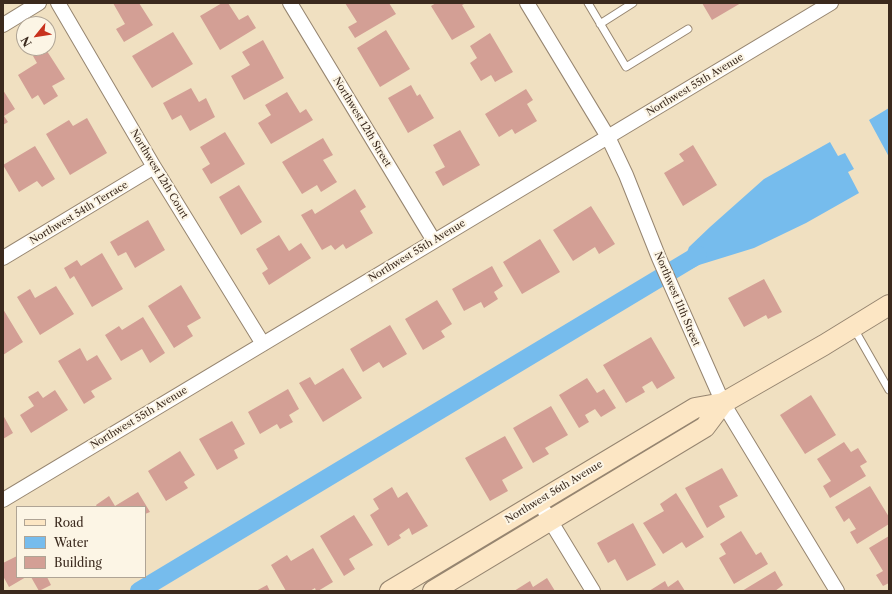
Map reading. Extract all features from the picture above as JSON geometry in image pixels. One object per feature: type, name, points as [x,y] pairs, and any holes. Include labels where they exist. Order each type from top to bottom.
[{"type":"street","points":[[3,24],[39,3]]},
{"type":"street","name":"Northwest 12th Court","points":[[58,3],[154,167],[263,344]]},
{"type":"street","name":"Northwest 12th Street","points":[[290,3],[434,241]]},
{"type":"street","name":"Northwest 11th Street","points":[[527,3],[608,137],[626,175],[660,258],[723,403],[836,591]]},
{"type":"street","name":"Northwest 55th Avenue","points":[[3,500],[831,3]]},
{"type":"street","name":"Northwest 54th Terrace","points":[[3,258],[154,167]]},
{"type":"street","name":"Northwest 56th Avenue","points":[[390,591],[695,408],[723,403],[889,305]]},
{"type":"street","name":"Northwest 56th Avenue","points":[[433,591],[705,427],[723,403]]},
{"type":"street","points":[[538,502],[593,591]]},
{"type":"lane","points":[[588,3],[626,67],[688,29]]},
{"type":"lane","points":[[600,24],[633,3]]},
{"type":"lane","points":[[853,327],[889,390]]},
{"type":"water","points":[[889,108],[889,157],[869,120]]},
{"type":"water","points":[[830,142],[838,156],[845,153],[854,169],[848,172],[859,193],[806,223],[754,248],[699,265],[685,272],[679,270],[676,265],[678,260],[686,255],[689,247],[764,179]]},
{"type":"building","points":[[113,3],[139,3],[153,25],[124,42],[116,29],[125,24]]},
{"type":"building","points":[[222,3],[228,3],[239,20],[248,15],[256,28],[220,50],[200,16]]},
{"type":"building","points":[[345,3],[389,3],[396,14],[355,38],[348,27],[357,22]]},
{"type":"building","points":[[436,3],[466,3],[462,5],[475,27],[452,40],[431,6]]},
{"type":"building","points":[[702,3],[741,3],[712,20]]},
{"type":"building","points":[[386,30],[410,69],[380,87],[357,48]]},
{"type":"building","points":[[173,32],[193,64],[152,88],[132,56]]},
{"type":"building","points":[[490,33],[513,72],[495,82],[491,75],[481,81],[470,63],[477,58],[470,46]]},
{"type":"building","points":[[263,40],[284,78],[244,100],[231,76],[250,65],[242,52]]},
{"type":"building","points":[[33,56],[50,56],[65,79],[52,86],[58,96],[44,105],[38,95],[32,99],[18,75],[37,63]]},
{"type":"building","points":[[411,85],[417,96],[420,94],[434,118],[408,133],[388,98]]},
{"type":"building","points":[[191,88],[199,102],[206,98],[215,117],[190,131],[181,115],[172,120],[163,103]]},
{"type":"building","points":[[526,89],[533,100],[527,104],[537,121],[515,134],[512,129],[499,137],[485,114]]},
{"type":"building","points":[[3,90],[15,109],[4,116],[8,122],[3,125]]},
{"type":"building","points":[[287,92],[300,113],[306,109],[313,120],[271,144],[258,123],[271,115],[265,105]]},
{"type":"building","points":[[87,118],[107,153],[70,175],[46,134],[69,120],[73,126]]},
{"type":"building","points":[[460,130],[480,165],[443,186],[435,172],[445,167],[433,145]]},
{"type":"building","points":[[225,132],[245,164],[211,184],[202,169],[210,164],[200,147]]},
{"type":"building","points":[[323,138],[333,155],[323,160],[337,182],[321,192],[317,185],[302,194],[282,162]]},
{"type":"building","points":[[693,145],[717,185],[683,206],[664,173],[684,161],[679,154]]},
{"type":"building","points":[[35,146],[55,179],[42,187],[37,181],[19,192],[3,165]]},
{"type":"building","points":[[239,185],[262,222],[241,235],[219,197]]},
{"type":"building","points":[[355,189],[366,207],[360,211],[373,233],[346,249],[343,244],[335,250],[331,245],[322,250],[301,215],[312,209],[315,214]]},
{"type":"building","points":[[591,206],[615,244],[599,254],[595,247],[573,261],[553,230]]},
{"type":"building","points":[[148,220],[165,250],[135,268],[126,252],[118,256],[110,242]]},
{"type":"building","points":[[279,235],[289,251],[301,243],[311,258],[269,285],[262,273],[268,269],[256,249]]},
{"type":"building","points":[[540,239],[560,272],[522,294],[503,262]]},
{"type":"building","points":[[102,253],[123,289],[92,307],[74,276],[70,279],[64,268],[77,260],[81,266]]},
{"type":"building","points":[[492,266],[503,286],[494,292],[498,299],[484,308],[481,302],[464,311],[452,289]]},
{"type":"building","points":[[764,279],[782,312],[768,319],[766,315],[744,327],[728,298]]},
{"type":"building","points":[[181,285],[201,318],[187,326],[193,336],[174,348],[148,306]]},
{"type":"building","points":[[56,286],[74,314],[40,335],[17,297],[30,289],[35,298]]},
{"type":"building","points":[[437,300],[452,324],[441,331],[445,337],[423,350],[405,319]]},
{"type":"building","points":[[3,309],[23,342],[3,355]]},
{"type":"building","points":[[143,317],[165,353],[150,363],[142,349],[121,361],[105,335],[119,326],[122,330]]},
{"type":"building","points":[[390,325],[407,354],[383,368],[379,362],[363,372],[350,349]]},
{"type":"building","points":[[651,337],[675,378],[657,389],[652,381],[642,387],[645,392],[626,403],[603,365]]},
{"type":"building","points":[[80,348],[87,361],[97,355],[112,379],[91,391],[95,397],[84,404],[58,361]]},
{"type":"building","points":[[343,368],[362,398],[323,422],[299,383],[310,377],[315,385]]},
{"type":"building","points":[[587,378],[597,393],[604,389],[616,408],[601,417],[595,409],[585,415],[589,422],[579,428],[559,395]]},
{"type":"building","points":[[288,389],[299,409],[289,415],[293,422],[280,429],[277,424],[260,434],[248,412]]},
{"type":"building","points":[[55,390],[68,410],[31,433],[20,415],[34,406],[28,397],[38,391],[43,398]]},
{"type":"building","points":[[811,395],[836,435],[805,454],[780,415]]},
{"type":"building","points":[[551,406],[568,435],[545,448],[549,454],[533,463],[513,428]]},
{"type":"building","points":[[3,415],[13,433],[3,439]]},
{"type":"building","points":[[232,421],[245,444],[234,450],[238,458],[217,470],[199,439]]},
{"type":"building","points":[[505,436],[523,468],[502,480],[508,491],[490,501],[465,458]]},
{"type":"building","points":[[844,442],[851,452],[858,448],[867,462],[860,466],[866,476],[830,498],[823,486],[831,481],[817,459]]},
{"type":"building","points":[[180,451],[195,475],[184,482],[188,488],[166,501],[148,471]]},
{"type":"building","points":[[722,468],[738,496],[719,506],[725,517],[707,528],[685,488]]},
{"type":"building","points":[[870,486],[889,517],[889,524],[857,544],[850,532],[856,529],[849,518],[844,522],[835,507]]},
{"type":"building","points":[[392,487],[398,498],[407,492],[428,526],[412,535],[409,528],[399,535],[401,538],[388,546],[370,515],[379,509],[373,499]]},
{"type":"building","points":[[138,492],[150,512],[146,514],[146,506],[115,506]]},
{"type":"building","points":[[676,493],[704,537],[686,548],[682,542],[663,554],[643,523],[664,511],[660,504]]},
{"type":"building","points":[[109,496],[115,506],[96,506],[96,505]]},
{"type":"building","points":[[354,515],[373,545],[349,559],[355,569],[344,576],[320,536]]},
{"type":"building","points":[[633,523],[656,565],[627,581],[615,559],[608,563],[597,543]]},
{"type":"building","points":[[741,531],[756,555],[761,552],[768,564],[734,584],[719,558],[726,554],[720,544]]},
{"type":"building","points":[[889,536],[889,583],[883,586],[876,575],[883,571],[869,548]]},
{"type":"building","points":[[313,548],[333,582],[318,591],[316,591],[315,588],[310,591],[286,591],[271,565],[287,555],[291,561]]},
{"type":"building","points":[[16,556],[16,578],[24,578],[9,587],[3,576],[3,563]]},
{"type":"building","points":[[775,571],[783,585],[775,591],[742,591]]},
{"type":"building","points":[[32,578],[48,578],[51,585],[39,591]]},
{"type":"building","points":[[547,578],[555,591],[514,591],[530,581],[533,587]]},
{"type":"building","points":[[678,580],[685,591],[649,591],[665,581],[668,587]]},
{"type":"building","points":[[267,585],[270,591],[256,591]]},
{"type":"waterway","points":[[139,591],[698,255]]}]
